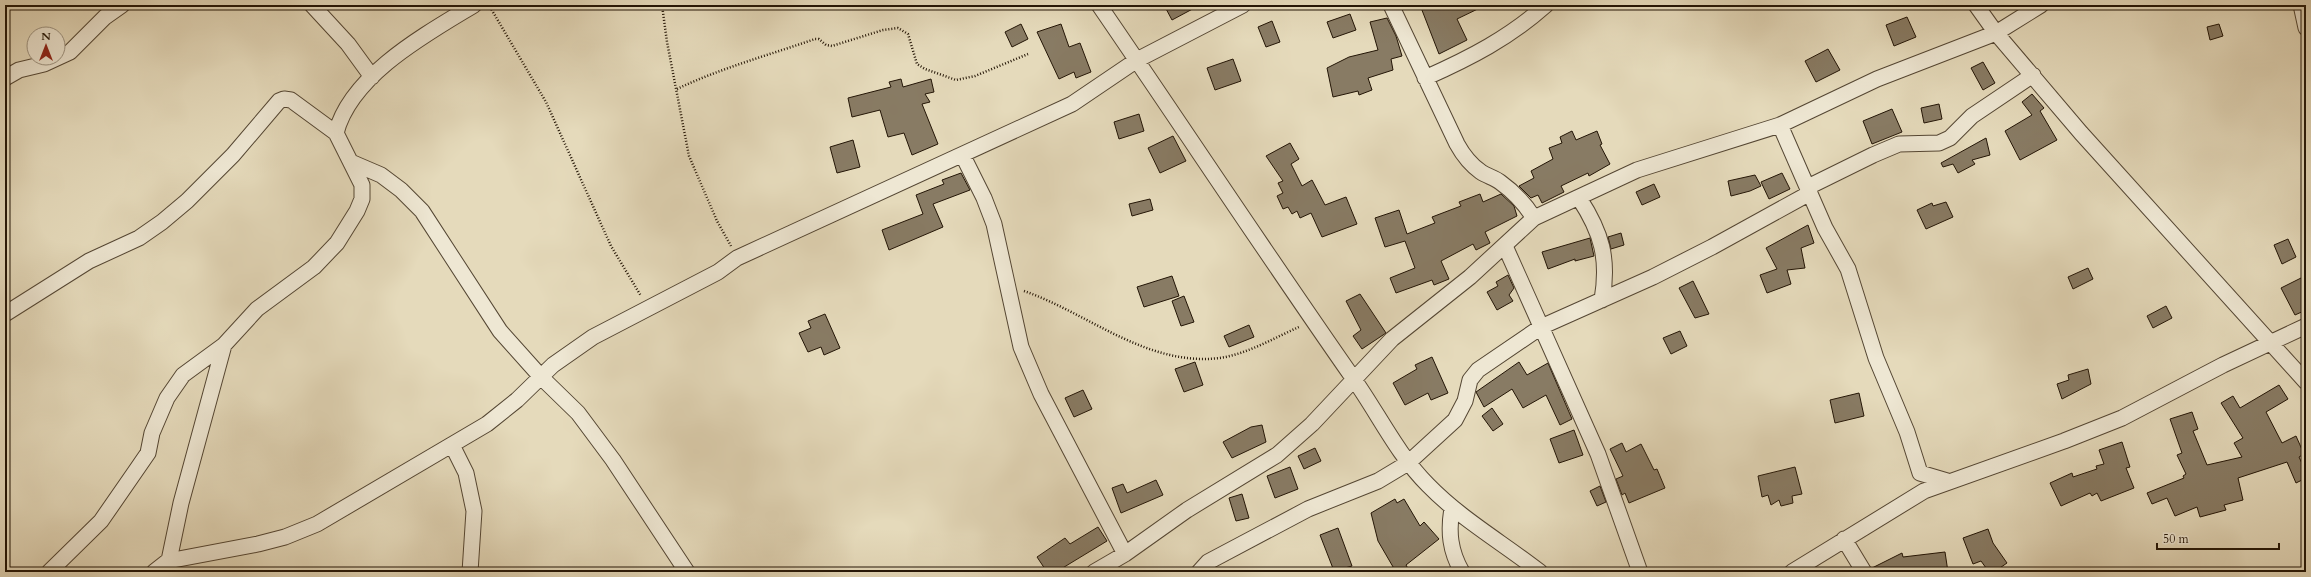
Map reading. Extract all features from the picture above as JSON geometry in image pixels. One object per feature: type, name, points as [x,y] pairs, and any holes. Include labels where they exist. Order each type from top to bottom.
[{"type":"street","points":[[5,78],[19,70],[44,64],[70,52],[105,17],[122,5]]},
{"type":"street","points":[[312,5],[348,44],[372,77]]},
{"type":"street","points":[[336,133],[340,118],[372,77],[426,34],[474,5]]},
{"type":"street","points":[[1099,5],[1228,193],[1312,321],[1354,379],[1408,463],[1427,485],[1452,508],[1540,572]]},
{"type":"street","points":[[154,572],[168,567],[285,537],[317,524],[487,424],[542,378],[553,365],[566,354],[648,307],[718,272],[738,258],[819,219],[963,156],[1072,104],[1137,60],[1243,5]]},
{"type":"street","points":[[1391,5],[1456,144],[1465,158],[1481,172],[1499,181],[1511,191],[1534,218]]},
{"type":"street","points":[[1425,78],[1455,65],[1506,37],[1546,5]]},
{"type":"street","points":[[1976,5],[1996,33],[2082,133],[2270,344],[2306,382]]},
{"type":"street","points":[[1094,572],[1125,554],[1187,510],[1277,455],[1312,424],[1392,339],[1470,277],[1534,218],[1580,198],[1637,170],[1780,125],[1877,79],[1996,33],[2041,5]]},
{"type":"street","points":[[2301,5],[2306,28]]},
{"type":"street","points":[[1199,572],[1208,562],[1308,509],[1378,481],[1408,463],[1455,420],[1465,401],[1470,380],[1478,370],[1541,327],[1602,300],[1712,247],[1809,190],[1900,144],[1939,143],[1950,138],[1972,116],[2033,75]]},
{"type":"street","points":[[5,314],[89,261],[139,238],[162,222],[187,201],[233,155],[279,101],[284,99],[291,100],[336,133],[353,163],[362,184],[362,198],[357,211],[337,243],[314,267],[257,309],[224,345],[183,375],[167,398],[152,434],[148,452],[137,469],[101,521],[49,572]]},
{"type":"street","points":[[1780,125],[1825,228],[1853,280],[1876,358],[1902,420],[1920,473],[1904,502]]},
{"type":"street","points":[[963,156],[984,198],[994,224],[1008,286],[1011,308],[1021,347],[1041,394],[1125,554]]},
{"type":"street","points":[[353,163],[381,175],[401,190],[422,211],[500,331],[542,378],[578,413],[613,460],[687,572]]},
{"type":"street","points":[[1580,198],[1592,218],[1603,245],[1606,272],[1602,300]]},
{"type":"street","points":[[1505,246],[1598,454],[1640,572]]},
{"type":"street","points":[[1792,572],[1904,502],[1947,481],[2064,441],[2122,418],[2223,365],[2306,326]]},
{"type":"street","points":[[168,567],[181,503],[224,345]]},
{"type":"street","points":[[452,445],[466,473],[474,511],[470,572]]},
{"type":"street","points":[[1920,473],[1947,481]]},
{"type":"street","points":[[1452,508],[1449,524],[1450,541],[1454,558],[1462,572]]},
{"type":"street","points":[[1844,539],[1864,572]]},
{"type":"path","points":[[488,5],[546,102],[611,246],[648,307]]},
{"type":"path","points":[[662,5],[667,42],[689,156],[717,221],[738,258]]},
{"type":"path","points":[[677,89],[706,75],[726,70],[815,39],[819,39],[826,45],[832,46],[883,30],[898,28],[908,34],[917,64],[925,69],[956,80],[975,76],[1028,54]]},
{"type":"path","points":[[1008,286],[1040,297],[1119,337],[1164,354],[1182,357],[1219,358],[1242,352],[1312,321]]},
{"type":"building","points":[[1164,5],[1200,5],[1172,20]]},
{"type":"building","points":[[1420,5],[1486,5],[1457,19],[1467,40],[1439,54]]},
{"type":"building","points":[[1350,14],[1356,30],[1333,38],[1327,22]]},
{"type":"building","points":[[1907,17],[1916,37],[1894,46],[1886,25]]},
{"type":"building","points":[[1387,18],[1396,36],[1402,56],[1391,59],[1393,70],[1368,78],[1372,90],[1359,95],[1358,91],[1333,97],[1327,68],[1349,57],[1378,50],[1370,22]]},
{"type":"building","points":[[1272,21],[1280,42],[1266,47],[1258,27]]},
{"type":"building","points":[[1021,24],[1028,39],[1012,47],[1005,32]]},
{"type":"building","points":[[1061,24],[1069,47],[1080,43],[1091,72],[1076,78],[1074,72],[1059,79],[1037,32]]},
{"type":"building","points":[[2219,24],[2223,36],[2210,40],[2207,27]]},
{"type":"building","points":[[1828,49],[1840,70],[1816,82],[1805,61]]},
{"type":"building","points":[[1233,59],[1241,81],[1215,90],[1207,68]]},
{"type":"building","points":[[1983,62],[1995,83],[1983,90],[1971,68]]},
{"type":"building","points":[[901,79],[903,87],[931,79],[934,92],[925,94],[930,102],[922,104],[938,144],[912,155],[904,133],[888,137],[880,110],[852,117],[848,98],[891,87],[889,82]]},
{"type":"building","points":[[2032,94],[2044,108],[2040,111],[2057,140],[2020,160],[2005,131],[2032,115],[2022,102]]},
{"type":"building","points":[[1939,104],[1942,119],[1924,123],[1921,108]]},
{"type":"building","points":[[1892,109],[1902,132],[1872,144],[1863,121]]},
{"type":"building","points":[[1139,114],[1144,131],[1119,139],[1114,122]]},
{"type":"building","points":[[1572,131],[1576,140],[1597,131],[1602,144],[1600,145],[1610,164],[1589,176],[1588,173],[1561,186],[1564,192],[1542,203],[1538,195],[1531,198],[1519,186],[1534,178],[1531,171],[1553,159],[1549,148],[1562,143],[1560,137]]},
{"type":"building","points":[[1173,136],[1186,161],[1160,173],[1148,148]]},
{"type":"building","points":[[1986,138],[1990,155],[1972,160],[1975,164],[1958,173],[1953,164],[1943,167],[1941,163]]},
{"type":"building","points":[[853,140],[860,167],[837,173],[830,147]]},
{"type":"building","points":[[1290,143],[1299,159],[1291,164],[1302,186],[1312,180],[1325,205],[1346,197],[1357,224],[1322,237],[1311,213],[1300,218],[1297,211],[1292,214],[1288,207],[1283,209],[1277,196],[1283,193],[1278,183],[1283,181],[1266,156]]},
{"type":"building","points":[[961,173],[970,190],[933,204],[943,227],[889,250],[882,230],[923,214],[916,195],[944,184],[942,180]]},
{"type":"building","points":[[1782,173],[1790,189],[1769,199],[1761,182]]},
{"type":"building","points":[[1755,175],[1761,186],[1750,191],[1731,196],[1728,181]]},
{"type":"building","points":[[1654,184],[1660,197],[1642,205],[1636,192]]},
{"type":"building","points":[[1480,194],[1483,202],[1501,194],[1514,206],[1517,216],[1485,232],[1490,243],[1476,250],[1473,244],[1441,261],[1449,279],[1434,285],[1432,280],[1396,293],[1390,278],[1415,268],[1405,241],[1385,247],[1375,218],[1399,210],[1407,234],[1435,223],[1432,217],[1461,206],[1459,202]]},
{"type":"building","points":[[1150,199],[1153,210],[1132,216],[1129,204]]},
{"type":"building","points":[[1946,202],[1953,217],[1926,229],[1917,210],[1932,203],[1933,206]]},
{"type":"building","points":[[1808,225],[1814,243],[1801,248],[1805,268],[1787,270],[1791,284],[1767,293],[1760,275],[1777,269],[1766,248]]},
{"type":"building","points":[[1621,233],[1624,245],[1611,249],[1608,237]]},
{"type":"building","points":[[1590,238],[1594,256],[1575,261],[1575,259],[1548,269],[1542,252]]},
{"type":"building","points":[[2288,239],[2296,257],[2282,264],[2274,245]]},
{"type":"building","points":[[2088,268],[2093,279],[2073,289],[2068,277]]},
{"type":"building","points":[[1508,275],[1514,288],[1509,295],[1513,301],[1497,310],[1487,292],[1498,286],[1496,282]]},
{"type":"building","points":[[1172,276],[1179,296],[1144,307],[1137,287]]},
{"type":"building","points":[[2301,278],[2306,287],[2306,310],[2295,315],[2281,288]]},
{"type":"building","points":[[1693,281],[1709,314],[1695,318],[1679,288]]},
{"type":"building","points":[[1360,294],[1386,333],[1362,349],[1353,336],[1361,330],[1346,301]]},
{"type":"building","points":[[1184,296],[1194,322],[1181,326],[1172,301]]},
{"type":"building","points":[[2166,306],[2172,318],[2153,328],[2147,316]]},
{"type":"building","points":[[825,314],[840,348],[824,355],[821,347],[808,352],[799,333],[811,328],[808,321]]},
{"type":"building","points":[[1249,325],[1254,337],[1229,347],[1224,336]]},
{"type":"building","points":[[1680,331],[1687,346],[1671,354],[1663,338]]},
{"type":"building","points":[[1432,357],[1448,393],[1431,400],[1428,393],[1405,405],[1393,383],[1417,369],[1415,365]]},
{"type":"building","points":[[1195,362],[1203,385],[1184,392],[1175,369]]},
{"type":"building","points":[[1519,362],[1527,375],[1548,363],[1572,419],[1560,425],[1546,395],[1523,408],[1512,389],[1484,407],[1476,392]]},
{"type":"building","points":[[2088,369],[2091,384],[2062,399],[2057,384],[2069,380],[2068,375]]},
{"type":"building","points":[[2279,385],[2288,399],[2266,412],[2282,443],[2296,436],[2304,454],[2299,457],[2306,472],[2306,478],[2296,483],[2287,462],[2238,478],[2243,500],[2224,505],[2226,510],[2200,517],[2197,507],[2175,516],[2167,498],[2152,504],[2147,493],[2184,478],[2183,476],[2186,474],[2177,455],[2182,453],[2170,419],[2192,412],[2198,429],[2193,431],[2207,465],[2242,457],[2234,443],[2243,438],[2221,403],[2233,396],[2240,408]]},
{"type":"building","points":[[1083,390],[1092,409],[1074,417],[1065,398]]},
{"type":"building","points":[[1859,393],[1864,416],[1835,423],[1830,400]]},
{"type":"building","points":[[1492,408],[1503,424],[1493,431],[1482,416]]},
{"type":"building","points":[[1262,425],[1266,442],[1232,458],[1223,442],[1251,427]]},
{"type":"building","points":[[1574,430],[1583,455],[1559,463],[1550,439]]},
{"type":"building","points":[[2122,442],[2130,467],[2126,468],[2134,488],[2101,501],[2097,493],[2092,496],[2090,493],[2061,506],[2050,483],[2072,473],[2073,477],[2097,469],[2096,466],[2104,464],[2099,450]]},
{"type":"building","points":[[1622,443],[1626,452],[1641,444],[1654,470],[1657,469],[1665,488],[1629,503],[1625,493],[1622,495],[1616,479],[1623,476],[1610,449]]},
{"type":"building","points":[[1315,448],[1321,461],[1304,469],[1298,456]]},
{"type":"building","points":[[1290,467],[1298,489],[1275,498],[1267,476]]},
{"type":"building","points":[[1795,467],[1802,494],[1792,496],[1793,503],[1781,506],[1779,500],[1771,505],[1768,495],[1762,497],[1758,476]]},
{"type":"building","points":[[1156,480],[1163,495],[1121,513],[1112,488],[1123,484],[1127,493]]},
{"type":"building","points":[[1600,486],[1606,502],[1597,506],[1590,491]]},
{"type":"building","points":[[1242,494],[1249,518],[1236,521],[1229,498]]},
{"type":"building","points":[[1395,499],[1397,503],[1404,499],[1420,526],[1424,522],[1439,539],[1406,565],[1410,572],[1396,572],[1378,541],[1371,513]]},
{"type":"building","points":[[1098,527],[1107,541],[1056,572],[1047,572],[1037,557],[1065,538],[1070,544]]},
{"type":"building","points":[[1338,528],[1352,566],[1334,571],[1320,535]]},
{"type":"building","points":[[1988,529],[1993,543],[2007,563],[1994,572],[1989,572],[1981,561],[1973,564],[1963,538]]},
{"type":"building","points":[[1945,552],[1948,572],[1873,572],[1872,568],[1902,553],[1903,557]]}]
